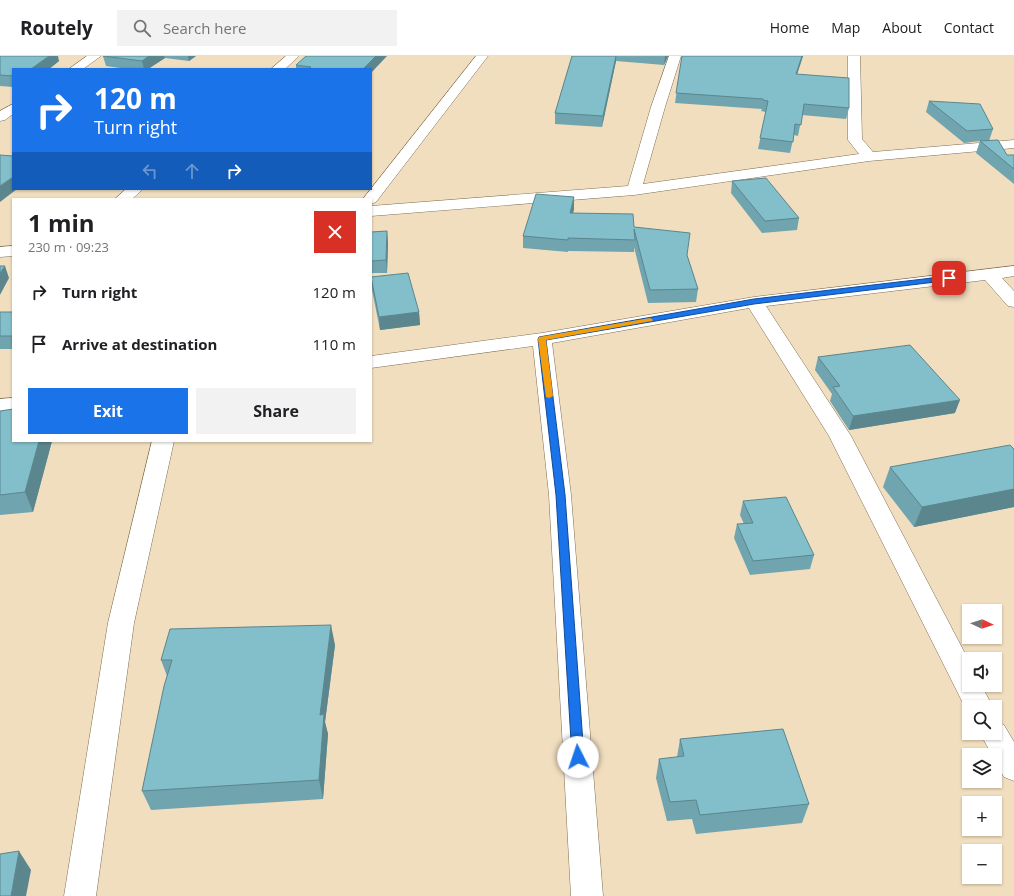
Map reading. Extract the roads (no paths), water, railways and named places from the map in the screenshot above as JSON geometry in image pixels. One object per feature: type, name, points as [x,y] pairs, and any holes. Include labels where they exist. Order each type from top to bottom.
[{"type":"street","points":[[77,68],[95,56]]},
{"type":"street","points":[[278,68],[293,56]]},
{"type":"street","points":[[372,198],[482,56]]},
{"type":"street","points":[[634,190],[658,107],[675,56]]},
{"type":"street","points":[[854,56],[855,140],[869,157]]},
{"type":"street","points":[[0,117],[12,109]]},
{"type":"street","points":[[372,211],[634,190],[869,157],[1014,144]]},
{"type":"street","points":[[124,198],[134,190]]},
{"type":"street","points":[[0,252],[12,251]]},
{"type":"street","points":[[372,362],[542,339],[757,307],[995,280],[1014,271]]},
{"type":"street","points":[[995,280],[1014,302]]},
{"type":"street","points":[[757,307],[840,436],[975,700]]},
{"type":"street","points":[[542,339],[560,495],[587,896]]},
{"type":"street","points":[[0,405],[12,404]]},
{"type":"street","points":[[80,896],[121,623],[163,442]]},
{"type":"street","points":[[998,740],[1014,768]]}]
